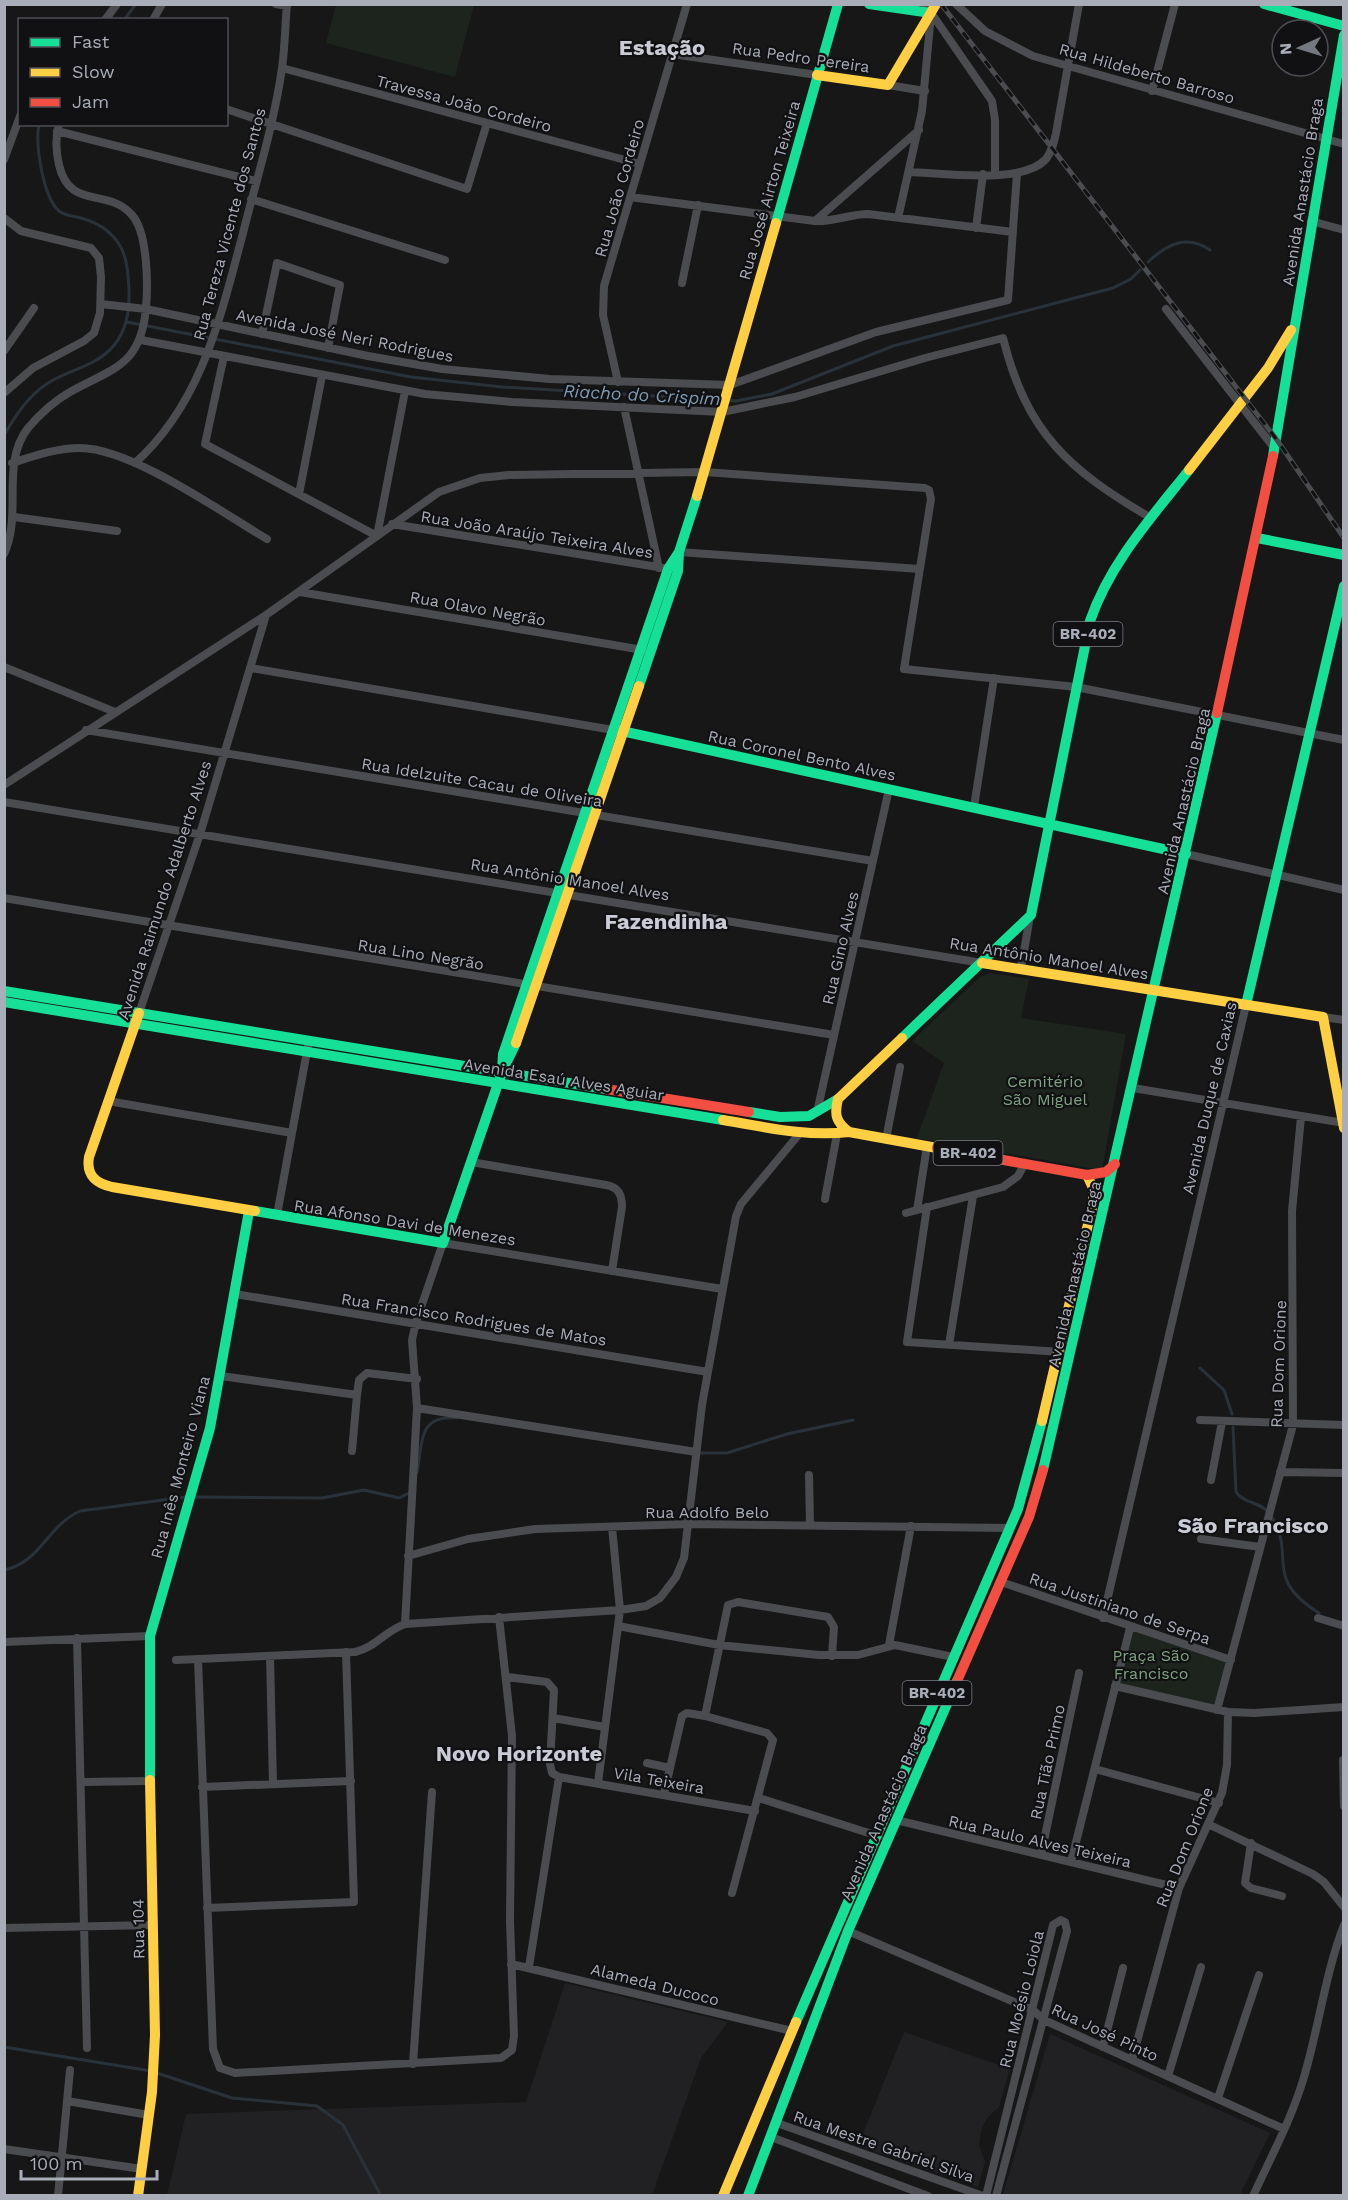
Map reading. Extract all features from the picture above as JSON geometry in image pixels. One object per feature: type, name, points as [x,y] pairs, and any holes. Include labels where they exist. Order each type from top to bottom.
[{"type":"main road","name":"Rua José Airton Teixeira","points":[[443,1243],[502,1072],[512,1056],[531,985],[646,650],[668,569],[679,552],[705,472],[838,4]]},
{"type":"main road","points":[[869,4],[931,7],[888,85]]},
{"type":"main road","points":[[1264,4],[1344,26]]},
{"type":"main road","name":"Avenida Anastácio Braga","points":[[748,2196],[777,2123],[804,2042],[848,1931],[1035,1499],[1072,1353],[1257,538],[1275,449],[1311,221],[1344,35]]},
{"type":"main road","name":"Rua Pedro Pereira","points":[[817,75],[888,85]]},
{"type":"main road","name":"Avenida Anastácio Braga","points":[[1242,401],[1279,352],[1297,318]]},
{"type":"main road","name":"BR-402","points":[[1031,915],[1090,621],[1100,592],[1122,555],[1242,401]]},
{"type":"main road","points":[[1257,538],[1344,555]]},
{"type":"main road","name":"Avenida Duque de Caxias","points":[[1246,1005],[1344,586]]},
{"type":"main road","name":"Rua Coronel Bento Alves","points":[[618,731],[1186,854]]},
{"type":"main road","name":"Avenida Esaú Alves Aguiar","points":[[4,1002],[135,1024],[502,1072],[789,1118],[816,1113],[838,1099],[1031,915]]},
{"type":"main road","name":"Rua Antônio Manoel Alves","points":[[982,963],[1323,1017]]},
{"type":"main road","name":"Avenida Esaú Alves Aguiar","points":[[4,991],[139,1013],[498,1083],[800,1133],[849,1132],[1087,1174],[1106,1172],[1115,1164]]},
{"type":"main road","name":"Avenida Raimundo Adalberto Alves","points":[[88,1173],[88,1157],[139,1013]]},
{"type":"main road","points":[[1323,1017],[1343,1124]]},
{"type":"main road","points":[[649,1108],[651,1096]]},
{"type":"main road","points":[[838,1099],[835,1112],[837,1123],[849,1132]]},
{"type":"main road","points":[[800,1133],[816,1113]]},
{"type":"main road","name":"Rua Afonso Davi de Menezes","points":[[88,1173],[94,1180],[105,1186],[443,1243]]},
{"type":"main road","name":"Avenida Anastácio Braga","points":[[723,2196],[874,1835],[1010,1528],[1035,1449],[1093,1203],[1093,1188],[1087,1174]]},
{"type":"main road","name":"Rua Inês Monteiro Viana","points":[[149,1660],[150,1636],[189,1503],[221,1376],[249,1211]]},
{"type":"main road","points":[[1035,1449],[1048,1451]]},
{"type":"main road","name":"Rua 104","points":[[138,2196],[154,2072],[149,1660]]},
{"type":"street","points":[[106,18],[117,4]]},
{"type":"street","points":[[154,18],[162,4]]},
{"type":"street","points":[[276,4],[287,5]]},
{"type":"street","name":"Rua João Cordeiro","points":[[618,382],[603,315],[603,295],[687,4]]},
{"type":"street","name":"Rua Hildeberto Barroso","points":[[956,4],[975,23],[1001,41],[1033,56],[1344,144]]},
{"type":"street","points":[[909,172],[995,174],[1017,173],[1035,167],[1051,151],[1079,4]]},
{"type":"street","points":[[1152,91],[1175,4]]},
{"type":"street","name":"Rua Tereza Vicente dos Santos","points":[[135,464],[171,423],[208,353],[219,324],[270,125],[282,68],[287,5]]},
{"type":"street","points":[[898,218],[919,130],[925,91],[931,7]]},
{"type":"street","points":[[931,7],[992,100],[995,120],[995,174]]},
{"type":"street","name":"Rua Pedro Pereira","points":[[672,54],[817,75]]},
{"type":"street","name":"Travessa João Cordeiro","points":[[282,68],[640,164]]},
{"type":"street","name":"Rua Pedro Pereira","points":[[888,85],[925,91]]},
{"type":"street","points":[[228,110],[467,189],[487,123]]},
{"type":"street","points":[[4,160],[18,122]]},
{"type":"street","points":[[4,554],[14,517],[12,463],[20,440],[41,414],[68,393],[122,366],[141,340],[145,320],[145,256],[139,224],[125,209],[78,194],[65,184],[58,160],[58,128],[256,181]]},
{"type":"street","points":[[815,221],[919,130]]},
{"type":"street","points":[[730,385],[876,332],[1008,300],[1017,173]]},
{"type":"street","points":[[976,228],[983,174]]},
{"type":"street","points":[[630,197],[777,214],[815,221],[831,221],[855,214],[1012,232]]},
{"type":"street","points":[[251,199],[445,260]]},
{"type":"street","points":[[682,283],[699,205]]},
{"type":"street","points":[[4,218],[21,231],[74,242],[94,251],[101,268],[101,304],[97,328],[88,339],[40,363],[4,393]]},
{"type":"street","points":[[1311,221],[1344,230]]},
{"type":"street","points":[[262,334],[277,263],[340,285],[328,348]]},
{"type":"street","name":"Avenida José Neri Rodrigues","points":[[101,304],[146,309],[328,348],[442,369],[618,382],[730,385]]},
{"type":"street","points":[[4,351],[34,308]]},
{"type":"street","points":[[1166,309],[1242,401],[1275,449]]},
{"type":"street","points":[[141,340],[405,391],[503,402],[723,412],[795,397],[925,358],[1003,338],[1020,394],[1050,441],[1071,465],[1094,483],[1151,518]]},
{"type":"street","points":[[224,356],[205,444],[377,536]]},
{"type":"street","points":[[299,494],[322,376]]},
{"type":"street","points":[[377,536],[405,391]]},
{"type":"street","points":[[624,407],[638,473],[668,569]]},
{"type":"street","points":[[12,463],[56,451],[82,448],[103,451],[135,464],[267,539]]},
{"type":"street","points":[[4,785],[266,615],[439,492],[480,478],[705,472],[922,487],[929,490],[931,499],[904,669],[1076,687],[1344,740]]},
{"type":"street","points":[[14,517],[117,531]]},
{"type":"street","name":"Rua João Araújo Teixeira Alves","points":[[392,524],[668,569]]},
{"type":"street","name":"Rua João Araújo Teixeira Alves","points":[[679,552],[920,569]]},
{"type":"street","name":"Rua Olavo Negrão","points":[[300,592],[646,650]]},
{"type":"street","name":"Avenida Raimundo Adalberto Alves","points":[[139,1013],[200,834],[266,615]]},
{"type":"street","points":[[4,666],[115,712]]},
{"type":"street","name":"Rua Coronel Bento Alves","points":[[251,668],[618,731]]},
{"type":"street","points":[[974,807],[994,678]]},
{"type":"street","name":"Rua Idelzuite Cacau de Oliveira","points":[[86,730],[873,861]]},
{"type":"street","name":"Rua Gino Alves","points":[[816,1113],[889,789]]},
{"type":"street","name":"Rua Antônio Manoel Alves","points":[[4,802],[982,963]]},
{"type":"street","name":"Rua Coronel Bento Alves","points":[[1186,854],[1344,890]]},
{"type":"street","name":"Rua Lino Negrão","points":[[4,898],[834,1035]]},
{"type":"street","points":[[1021,969],[1031,915]]},
{"type":"street","name":"Avenida Duque de Caxias","points":[[1103,1618],[1246,1005]]},
{"type":"street","name":"Rua Antônio Manoel Alves","points":[[1323,1017],[1344,1020]]},
{"type":"street","points":[[277,1215],[308,1046]]},
{"type":"street","points":[[886,1139],[900,1067]]},
{"type":"street","points":[[1133,1088],[1343,1124]]},
{"type":"street","points":[[108,1101],[292,1133]]},
{"type":"street","name":"Rua Dom Orione","points":[[1217,1710],[1293,1425],[1292,1211],[1301,1117]]},
{"type":"street","points":[[176,1660],[346,1652],[371,1647],[390,1631],[405,1624],[620,1610],[646,1606],[666,1592],[684,1558],[690,1524],[696,1452],[732,1231],[741,1204],[800,1133]]},
{"type":"street","points":[[825,1199],[837,1134]]},
{"type":"street","points":[[917,1210],[927,1146]]},
{"type":"street","points":[[471,1162],[606,1185],[617,1190],[622,1197],[622,1207],[612,1271]]},
{"type":"street","points":[[906,1213],[1009,1184],[1018,1176],[1024,1163]]},
{"type":"street","points":[[949,1345],[973,1196]]},
{"type":"street","points":[[927,1208],[907,1342],[1072,1353]]},
{"type":"street","points":[[405,1624],[417,1408],[417,1379],[412,1347],[416,1322],[443,1243]]},
{"type":"street","name":"Rua Afonso Davi de Menezes","points":[[443,1243],[722,1289]]},
{"type":"street","name":"Rua Francisco Rodrigues de Matos","points":[[235,1294],[416,1322],[708,1372]]},
{"type":"street","points":[[352,1451],[359,1380],[367,1373],[417,1379]]},
{"type":"street","points":[[221,1376],[357,1395]]},
{"type":"street","points":[[417,1408],[696,1452]]},
{"type":"street","points":[[1200,1420],[1344,1425]]},
{"type":"street","points":[[1211,1480],[1222,1422]]},
{"type":"street","points":[[1280,1472],[1344,1473]]},
{"type":"street","points":[[809,1475],[810,1525]]},
{"type":"street","name":"Rua Adolfo Belo","points":[[408,1556],[468,1539],[512,1531],[690,1524],[1010,1528]]},
{"type":"street","points":[[889,1646],[911,1526]]},
{"type":"street","points":[[598,1783],[620,1610],[612,1527]]},
{"type":"street","points":[[1201,1539],[1260,1547]]},
{"type":"street","name":"Rua Justiniano de Serpa","points":[[1001,1582],[1130,1628],[1231,1660]]},
{"type":"street","points":[[705,1716],[725,1611],[731,1603],[828,1617],[834,1627],[832,1656]]},
{"type":"street","points":[[198,1659],[213,2049],[220,2068],[235,2073],[501,2058],[510,2054],[514,2043],[511,1964],[513,1767],[507,1677],[499,1617]]},
{"type":"street","points":[[1318,1618],[1344,1626]]},
{"type":"street","points":[[618,1626],[719,1645],[832,1656],[858,1654],[889,1646],[909,1646],[953,1658]]},
{"type":"street","points":[[1071,1862],[1130,1628]]},
{"type":"street","points":[[4,1641],[150,1636]]},
{"type":"street","points":[[77,1638],[87,2048]]},
{"type":"street","points":[[207,1908],[354,1902],[346,1652]]},
{"type":"street","points":[[270,1656],[273,1784]]},
{"type":"street","name":"Rua Tião Primo","points":[[1041,1855],[1080,1673]]},
{"type":"street","points":[[507,1677],[550,1684],[554,1690],[550,1767],[553,1774],[559,1777],[529,1967]]},
{"type":"street","points":[[1115,1686],[1228,1712],[1255,1713],[1344,1707]]},
{"type":"street","name":"Rua Dom Orione","points":[[1132,2060],[1179,1888],[1218,1803],[1227,1765],[1228,1712]]},
{"type":"street","points":[[664,1794],[682,1716],[687,1713],[705,1716],[772,1737],[773,1744],[732,1893]]},
{"type":"street","points":[[553,1718],[605,1727]]},
{"type":"street","points":[[1342,1760],[1344,1806]]},
{"type":"street","points":[[647,1763],[670,1768]]},
{"type":"street","points":[[1095,1769],[1218,1803]]},
{"type":"street","name":"Vila Teixeira","points":[[559,1777],[755,1811]]},
{"type":"street","points":[[81,1782],[150,1781]]},
{"type":"street","points":[[202,1787],[351,1781]]},
{"type":"street","points":[[413,2064],[432,1792]]},
{"type":"street","points":[[759,1798],[874,1835]]},
{"type":"street","name":"Rua Paulo Alves Teixeira","points":[[896,1820],[1179,1888]]},
{"type":"street","points":[[1208,1824],[1313,1874],[1324,1882],[1344,1907]]},
{"type":"street","points":[[1251,1843],[1245,1883],[1251,1888],[1282,1896]]},
{"type":"street","name":"Rua Moésio Loiola","points":[[984,2196],[1053,1925],[1060,1920],[1065,1922],[1068,1931],[996,2196]]},
{"type":"street","points":[[4,1928],[153,1925]]},
{"type":"street","points":[[1253,2196],[1284,2129],[1304,2077],[1330,1969],[1344,1925]]},
{"type":"street","name":"Rua José Pinto","points":[[848,1931],[1033,2010],[1044,2020],[1284,2129]]},
{"type":"street","name":"Alameda Ducoco","points":[[511,1964],[792,2031]]},
{"type":"street","points":[[1168,2076],[1201,1967]]},
{"type":"street","points":[[1103,2047],[1123,1968]]},
{"type":"street","points":[[1218,2098],[1259,1975]]},
{"type":"street","points":[[58,2196],[70,2070]]},
{"type":"street","points":[[67,2101],[149,2115]]},
{"type":"street","name":"Rua Mestre Gabriel Silva","points":[[777,2123],[984,2196]]},
{"type":"street","name":"Rua Mestre Gabriel Silva","points":[[771,2137],[928,2196]]},
{"type":"street","points":[[4,2149],[142,2169]]},
{"type":"shaded area","points":[[565,1983],[728,2022],[701,2058],[652,2195],[167,2195],[186,2114],[526,2102]]},
{"type":"shaded area","points":[[904,2032],[1010,2069],[999,2107],[987,2118],[982,2128],[979,2144],[985,2162],[978,2187],[858,2146]]},
{"type":"shaded area","points":[[1050,2034],[1270,2133],[1240,2195],[1003,2195]]},
{"type":"green space","points":[[336,5],[474,5],[455,77],[326,43]]},
{"type":"green space","name":"Cemitério São Miguel","points":[[990,973],[1029,979],[1021,1018],[1126,1034],[1102,1170],[917,1138],[944,1063],[912,1041],[980,977]]},
{"type":"green space","name":"Praça São Francisco","points":[[1130,1628],[1231,1660],[1217,1710],[1115,1686]]},
{"type":"waterway","points":[[126,18],[136,4]]},
{"type":"waterway","points":[[4,435],[23,406],[41,388],[106,354],[122,333],[128,308],[127,267],[117,241],[105,229],[90,221],[61,213],[53,204],[39,157],[39,126]]},
{"type":"waterway","name":"Riacho do Crispim","points":[[1148,262],[1162,250],[1178,243],[1193,243],[1210,250]]},
{"type":"waterway","name":"Riacho do Crispim","points":[[127,322],[411,377],[502,387],[736,401],[772,394],[893,346],[1113,288],[1131,279],[1140,270]]},
{"type":"waterway","points":[[1200,1368],[1224,1390],[1232,1414]]},
{"type":"waterway","points":[[417,1472],[422,1441],[429,1425],[444,1418],[457,1418]]},
{"type":"waterway","points":[[698,1453],[727,1453],[787,1434],[853,1420]]},
{"type":"waterway","points":[[1233,1427],[1236,1492],[1270,1514],[1278,1529],[1285,1577],[1301,1600],[1319,1613]]},
{"type":"waterway","points":[[193,1497],[322,1498],[364,1490],[399,1498],[411,1492]]},
{"type":"waterway","points":[[4,1570],[26,1560],[59,1526],[80,1511],[186,1497]]},
{"type":"waterway","points":[[4,2047],[151,2071]]},
{"type":"waterway","points":[[157,2073],[232,2098],[317,2106],[343,2125],[381,2196]]},
{"type":"railway","points":[[941,4],[1277,440],[1344,538]]},
{"type":"traffic: fast","points":[[776,223],[838,4]]},
{"type":"traffic: fast","points":[[869,4],[931,13]]},
{"type":"traffic: fast","points":[[1264,4],[1344,26]]},
{"type":"traffic: fast","points":[[1273,456],[1344,35]]},
{"type":"traffic: fast","points":[[902,1038],[1031,915],[1090,621],[1098,600],[1120,560],[1189,470]]},
{"type":"traffic: fast","points":[[502,1070],[503,1054],[668,569],[679,552],[697,496]]},
{"type":"traffic: fast","points":[[1257,538],[1344,555]]},
{"type":"traffic: fast","points":[[639,686],[678,571],[679,552]]},
{"type":"traffic: fast","points":[[1246,1005],[1344,586]]},
{"type":"traffic: fast","points":[[1043,1470],[1217,713]]},
{"type":"traffic: fast","points":[[617,730],[1186,854]]},
{"type":"traffic: fast","points":[[4,991],[606,1089]]},
{"type":"traffic: fast","points":[[4,1002],[723,1120]]},
{"type":"traffic: fast","points":[[255,1211],[443,1243],[502,1072],[516,1043]]},
{"type":"traffic: fast","points":[[749,1112],[780,1117],[809,1116],[838,1099]]},
{"type":"traffic: fast","points":[[150,1780],[150,1636],[210,1428],[249,1211]]},
{"type":"traffic: fast","points":[[796,2022],[1018,1509],[1042,1421]]},
{"type":"traffic: fast","points":[[748,2196],[848,1931],[957,1681]]},
{"type":"traffic: slow","points":[[817,75],[888,85],[936,4]]},
{"type":"traffic: slow","points":[[697,496],[776,223]]},
{"type":"traffic: slow","points":[[1189,470],[1268,368],[1291,330]]},
{"type":"traffic: slow","points":[[516,1043],[639,686]]},
{"type":"traffic: slow","points":[[982,963],[1323,1017],[1344,1128]]},
{"type":"traffic: slow","points":[[139,1013],[89,1157],[90,1173],[96,1180],[112,1187],[255,1211]]},
{"type":"traffic: slow","points":[[902,1038],[838,1099],[837,1118],[849,1132],[937,1148]]},
{"type":"traffic: slow","points":[[723,1120],[801,1132],[849,1132]]},
{"type":"traffic: slow","points":[[1042,1421],[1093,1203],[1093,1188],[1087,1175]]},
{"type":"traffic: slow","points":[[138,2196],[152,2092],[155,2035],[150,1780]]},
{"type":"traffic: slow","points":[[723,2196],[796,2022]]},
{"type":"traffic: jam","points":[[1217,713],[1273,456]]},
{"type":"traffic: jam","points":[[606,1089],[749,1112]]},
{"type":"traffic: jam","points":[[937,1148],[1087,1175],[1106,1172],[1115,1164]]},
{"type":"traffic: jam","points":[[957,1681],[1029,1517],[1043,1470]]},
{"type":"district","name":"Estação","points":[[662,47]]},
{"type":"district","name":"Fazendinha","points":[[666,921]]},
{"type":"district","name":"São Francisco","points":[[1253,1525]]},
{"type":"district","name":"Novo Horizonte","points":[[519,1753]]}]
